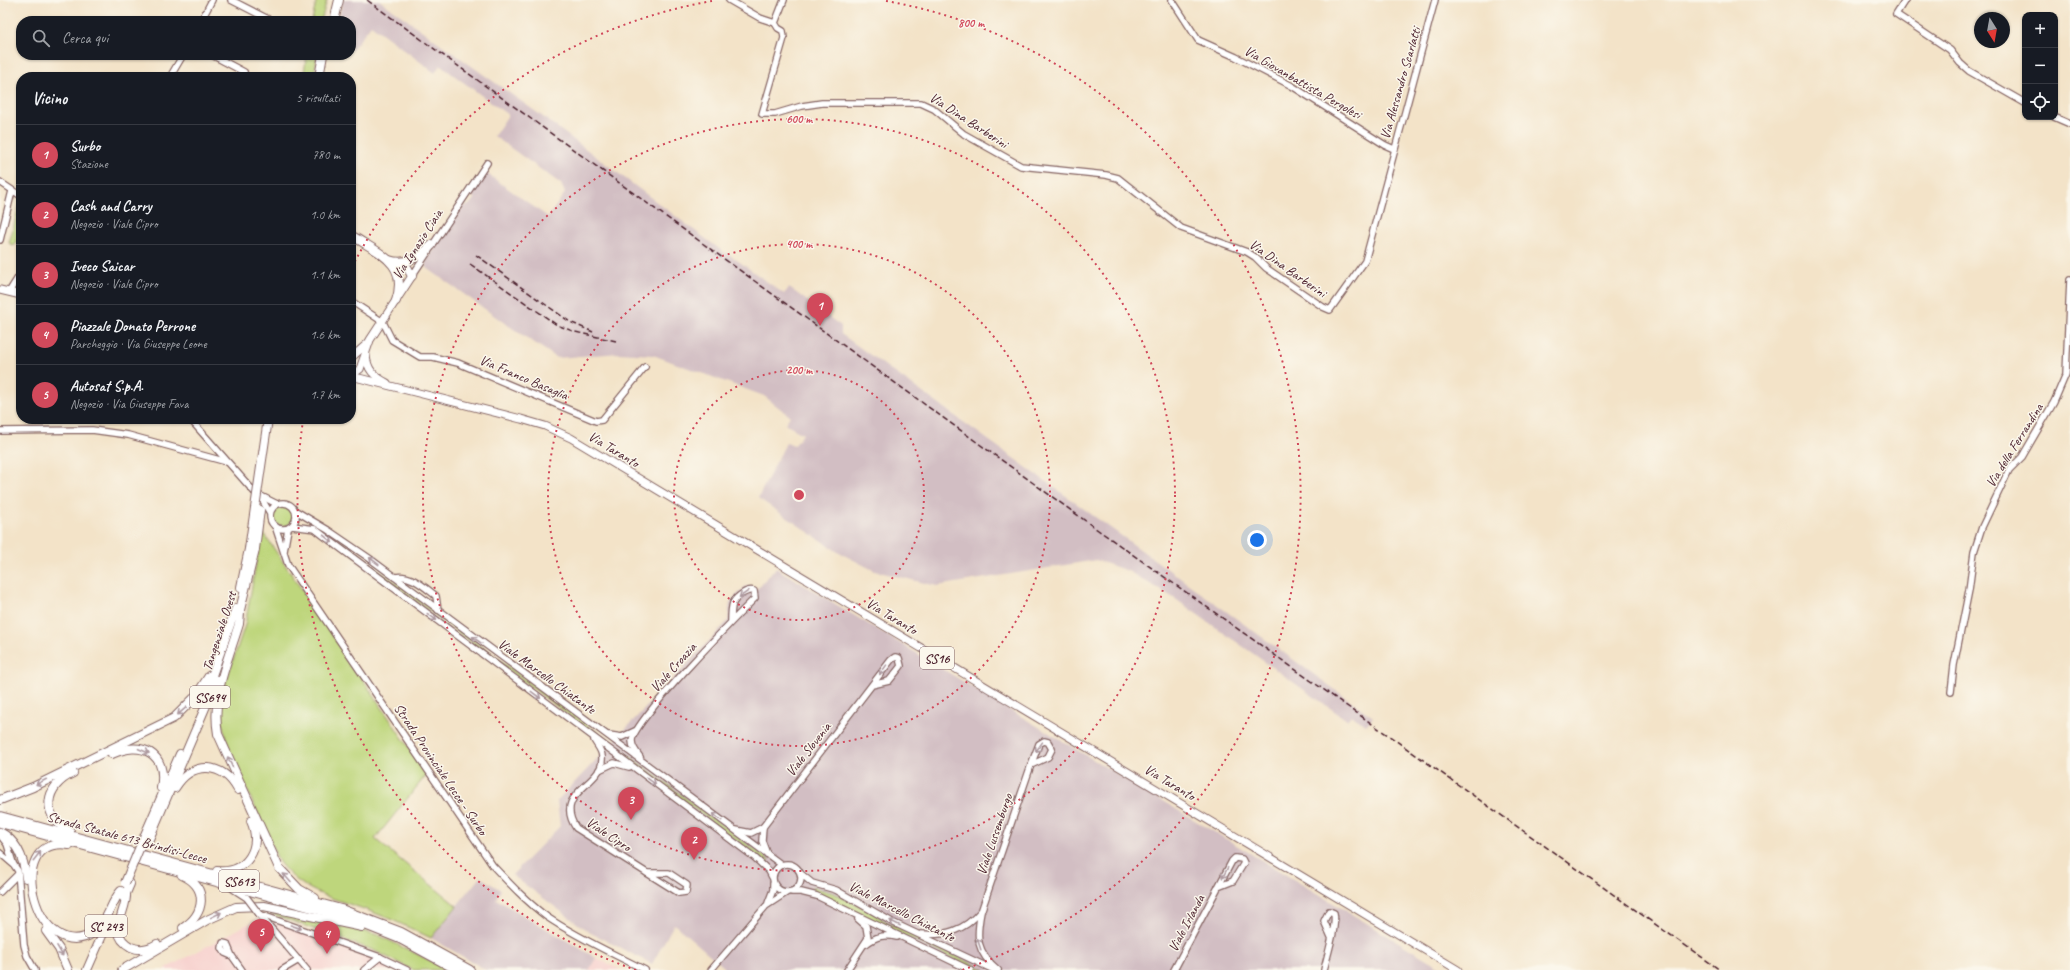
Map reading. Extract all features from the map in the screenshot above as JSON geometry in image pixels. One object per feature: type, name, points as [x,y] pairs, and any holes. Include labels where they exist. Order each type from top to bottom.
[{"type":"highway","points":[[330,16],[334,0]]},
{"type":"highway","points":[[335,16],[340,0]]},
{"type":"highway","points":[[320,72],[322,60]]},
{"type":"highway","points":[[326,72],[327,60]]},
{"type":"highway","points":[[356,238],[397,265],[406,267],[412,276]]},
{"type":"highway","points":[[397,265],[417,257],[432,245]]},
{"type":"highway","points":[[396,301],[400,285],[397,265]]},
{"type":"highway","name":"Tangenziale Ovest","points":[[152,825],[214,673],[240,593],[252,549],[267,424]]},
{"type":"highway","name":"Tangenziale Ovest","points":[[146,838],[224,661],[240,613],[272,424]]},
{"type":"highway","points":[[240,613],[239,624],[217,695],[216,724],[221,742],[273,856],[285,876],[299,889],[312,897],[365,914],[372,919]]},
{"type":"highway","points":[[0,800],[33,787],[174,718],[190,703],[204,686],[229,630]]},
{"type":"highway","points":[[118,851],[113,844],[71,832],[59,825],[51,811],[49,803],[50,794],[59,780],[128,748],[146,750],[159,762],[162,769],[163,778],[152,825]]},
{"type":"highway","points":[[152,825],[181,779],[187,774],[203,768],[220,771],[233,782],[256,832],[256,847],[253,854],[244,865],[231,871],[217,871],[171,860],[163,860]]},
{"type":"highway","name":"Strada Statale 613 Brindisi-Lecce","points":[[0,816],[118,851],[150,864],[345,916],[400,939],[457,970]]},
{"type":"highway","name":"Strada Statale 613 Brindisi-Lecce","points":[[0,823],[163,860],[341,909],[372,919],[428,946],[470,970]]},
{"type":"highway","points":[[0,832],[12,842],[19,852],[36,914],[59,949],[68,970]]},
{"type":"highway","name":"SC 243","points":[[92,970],[146,838]]},
{"type":"highway","points":[[118,851],[64,844],[48,847],[36,856],[29,870],[29,878],[34,901],[46,926],[56,935],[69,938],[89,935],[100,926],[116,896],[124,892]]},
{"type":"highway","points":[[124,892],[118,928],[124,940],[134,948],[141,949],[154,946],[195,919],[201,906],[201,899],[193,882],[180,875],[150,864]]},
{"type":"highway","name":"SC 243","points":[[87,970],[124,892]]},
{"type":"highway","points":[[122,970],[217,914],[236,907],[255,905],[367,928],[436,958]]},
{"type":"main road","name":"Via Ignazio Ciaia","points":[[356,353],[370,340],[412,276]]},
{"type":"main road","points":[[0,290],[16,294]]},
{"type":"main road","name":"Via Ignazio Ciaia","points":[[356,372],[360,369],[370,340]]},
{"type":"main road","points":[[366,351],[368,366],[374,375],[398,388]]},
{"type":"main road","name":"Via Taranto","points":[[356,377],[521,418],[545,426],[571,438],[1458,970]]},
{"type":"street","points":[[204,16],[212,0]]},
{"type":"street","points":[[231,0],[262,16]]},
{"type":"street","points":[[729,0],[760,18],[775,23],[784,0]]},
{"type":"street","name":"Via Giovanbattista Pergolesi","points":[[1172,0],[1198,40],[1236,57],[1292,86],[1385,145],[1394,149]]},
{"type":"street","name":"Via Alessandro Scarlatti","points":[[1394,149],[1425,42],[1435,0]]},
{"type":"street","points":[[1905,0],[1896,14],[1950,50],[1969,71],[2022,101]]},
{"type":"street","name":"Via Dina Barberini","points":[[775,23],[778,28],[783,31],[784,38],[762,114],[775,114],[810,105],[822,104],[904,102],[928,105],[964,134],[1021,166],[1106,175],[1118,178],[1181,228],[1247,252],[1255,257],[1266,268],[1323,307],[1330,310],[1365,260],[1394,149]]},
{"type":"street","points":[[173,72],[180,60]]},
{"type":"street","points":[[221,60],[244,72]]},
{"type":"street","points":[[2058,119],[2070,124]]},
{"type":"street","name":"Via Ignazio Ciaia","points":[[412,276],[487,163]]},
{"type":"street","points":[[0,182],[16,193]]},
{"type":"street","points":[[0,240],[12,191]]},
{"type":"street","name":"Via della Ferrandina","points":[[1951,692],[1954,665],[1969,590],[1974,552],[1982,527],[2009,470],[2022,457],[2054,402],[2066,374],[2070,280]]},
{"type":"street","points":[[9,292],[16,281]]},
{"type":"street","points":[[356,304],[383,322]]},
{"type":"street","name":"Via Franco Basaglia","points":[[383,322],[392,340],[420,357],[433,357],[458,363],[596,421],[602,420],[645,367]]},
{"type":"street","points":[[194,424],[264,503],[270,513],[270,520],[275,526]]},
{"type":"street","points":[[0,431],[92,430],[128,435],[227,462]]},
{"type":"street","points":[[204,456],[210,450],[210,443]]},
{"type":"street","name":"Viale Marcello Chiatante","points":[[252,491],[277,504],[286,502],[294,507],[296,511],[328,530],[782,865],[791,865],[799,870],[801,874],[812,883],[836,890],[917,934],[994,970]]},
{"type":"street","points":[[270,513],[277,504]]},
{"type":"street","points":[[284,555],[285,534],[296,519],[296,511]]},
{"type":"street","name":"Viale Marcello Chiatante","points":[[275,526],[279,529],[290,527],[314,529],[324,536],[754,857],[769,871],[778,890],[808,893],[970,970]]},
{"type":"street","name":"Strada Provinciale Lecce - Surbo","points":[[275,526],[284,555],[292,572],[493,866],[513,887],[548,917],[587,941],[645,970]]},
{"type":"street","points":[[395,578],[402,576],[414,579],[436,596],[438,610]]},
{"type":"street","name":"Viale Croazia","points":[[635,731],[670,688],[755,598],[754,591],[750,590],[744,592],[733,603],[731,622]]},
{"type":"street","name":"Viale Slovenia","points":[[763,827],[891,660],[895,657],[899,658],[901,666],[889,681],[872,685]]},
{"type":"street","points":[[606,734],[622,737],[635,731]]},
{"type":"street","points":[[635,731],[632,740],[633,747],[645,764]]},
{"type":"street","points":[[592,737],[602,756],[599,770]]},
{"type":"street","name":"Viale Cipro","points":[[635,769],[614,763],[599,770],[573,798],[569,806],[570,818],[576,828],[647,873],[680,893],[686,892],[687,885],[669,873],[647,873]]},
{"type":"street","name":"Viale Lussemburgo","points":[[998,970],[989,962],[978,942],[977,932],[981,912],[1031,765]]},
{"type":"street","points":[[731,828],[751,833],[763,827]]},
{"type":"street","points":[[763,827],[762,841],[767,854]]},
{"type":"street","points":[[0,835],[8,847],[18,874],[24,945],[27,956],[35,970]]},
{"type":"street","points":[[0,853],[7,852],[8,847]]},
{"type":"street","points":[[0,853],[14,865]]},
{"type":"street","name":"Viale Irlanda","points":[[1174,970],[1218,886],[1232,861],[1235,858],[1242,859],[1244,863],[1233,881],[1218,886]]},
{"type":"street","points":[[711,970],[766,906],[773,890],[775,870],[782,865]]},
{"type":"street","points":[[0,892],[18,874]]},
{"type":"street","points":[[766,906],[799,887],[801,874]]},
{"type":"street","points":[[205,878],[238,891],[247,898],[307,970]]},
{"type":"street","points":[[840,907],[862,921],[866,926],[868,938],[847,970]]},
{"type":"street","points":[[917,934],[939,935],[957,931],[981,912]]},
{"type":"street","points":[[259,914],[380,957],[407,970]]},
{"type":"street","points":[[865,944],[871,940],[886,935],[904,938]]},
{"type":"street","points":[[1324,970],[1331,937]]},
{"type":"street","points":[[232,956],[242,970]]},
{"type":"street","points":[[364,970],[380,957]]},
{"type":"street","points":[[282,970],[299,960]]},
{"type":"shaded area","points":[[343,0],[379,0],[539,114],[726,254],[727,253],[784,294],[789,288],[795,292],[841,326],[841,334],[1373,717],[1366,725],[1351,715],[1347,720],[1174,598],[1128,571],[1096,560],[937,586],[875,571],[838,552],[758,498],[786,443],[795,445],[803,434],[785,424],[790,416],[764,396],[653,355],[619,353],[557,358],[427,268],[425,263],[463,206],[469,205],[474,199],[472,192],[486,173],[548,217],[565,193],[561,184],[494,136],[508,115],[440,65],[435,73],[371,25],[356,44],[356,16],[339,16]]},
{"type":"shaded area","points":[[776,568],[1445,970],[724,970],[725,968],[674,924],[652,964],[589,932],[512,875],[560,826],[557,801],[728,621],[730,602],[746,586],[757,589]]},
{"type":"shaded area","points":[[480,877],[501,890],[496,899],[596,958],[589,970],[486,970],[431,938]]},
{"type":"shaded area","points":[[259,918],[277,922],[381,960],[400,970],[163,970]]},
{"type":"shaded area","points":[[596,958],[621,970],[589,970]]},
{"type":"green space","points":[[312,0],[327,0],[322,16],[313,16],[316,2]]},
{"type":"green space","points":[[306,60],[316,60],[315,72],[304,72]]},
{"type":"green space","points":[[16,217],[16,243],[14,246],[9,243]]},
{"type":"green space","points":[[283,506],[290,509],[293,516],[290,523],[283,526],[276,523],[273,516],[276,509]]},
{"type":"green space","points":[[325,530],[769,860],[767,863],[323,532]]},
{"type":"green space","points":[[262,531],[427,774],[375,839],[457,906],[431,938],[402,924],[310,889],[289,873],[279,862],[230,751],[221,720],[221,702],[225,684],[245,625]]},
{"type":"green space","points":[[812,887],[834,893],[868,910],[885,921],[985,970],[977,970],[811,891]]},
{"type":"green space","points":[[263,911],[378,935],[449,970],[413,970],[373,950]]},
{"type":"railway","points":[[367,0],[1098,530],[1720,970]]},
{"type":"railway","points":[[476,255],[570,322],[593,332]]},
{"type":"railway","points":[[470,264],[557,325],[575,332],[616,341]]},
{"type":"place","name":"Surbo","points":[[820,326]]},
{"type":"place","name":"Iveco Saicar","points":[[631,820]]},
{"type":"place","name":"Cash and Carry","points":[[694,860]]},
{"type":"place","name":"Autosat S.p.A.","points":[[261,952]]},
{"type":"place","name":"Piazzale Donato Perrone","points":[[327,954]]}]
